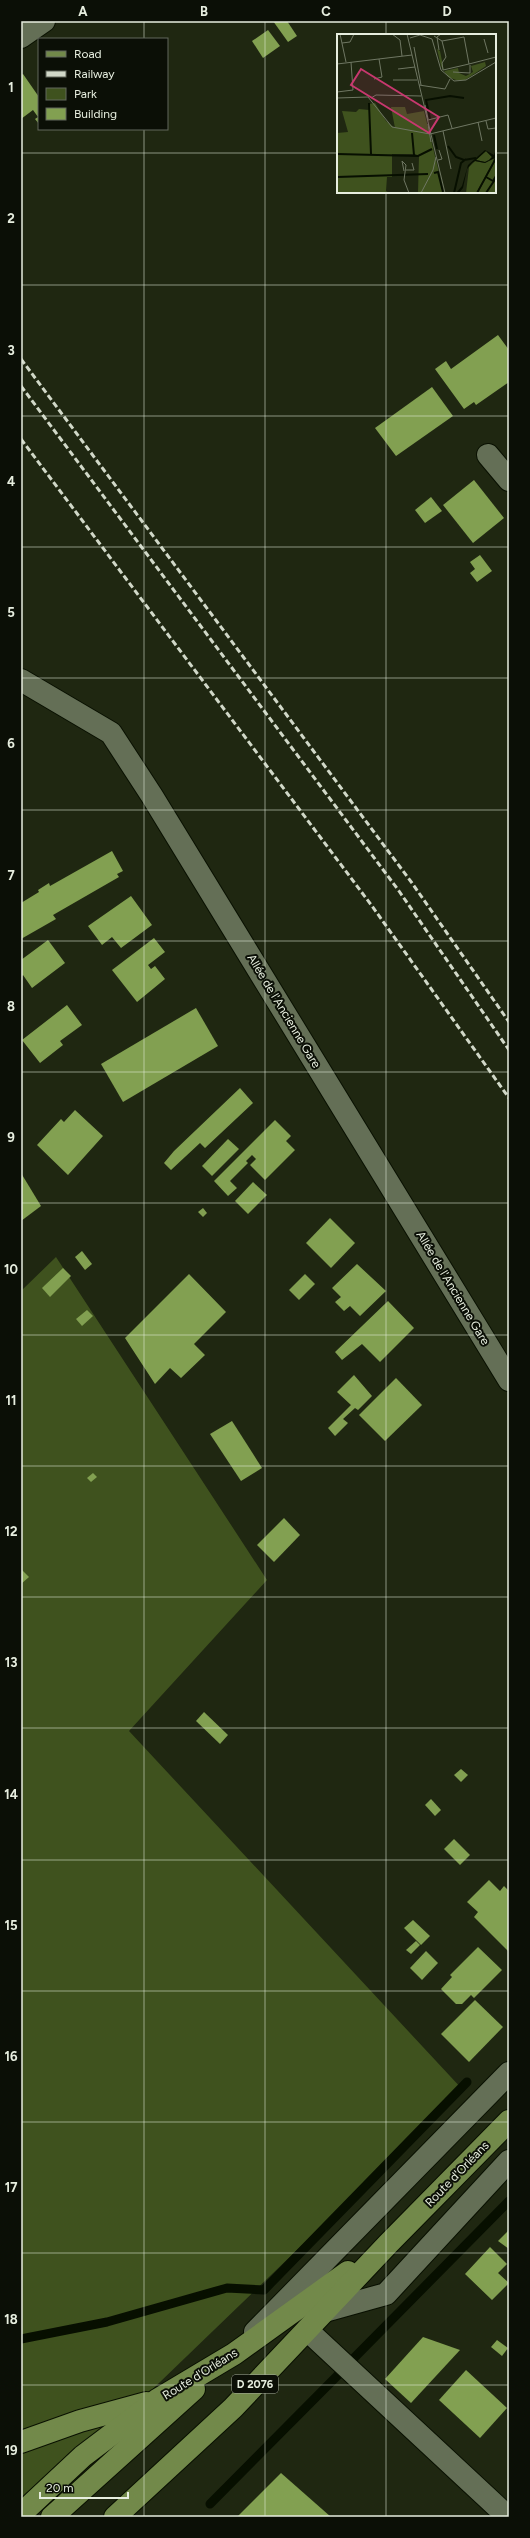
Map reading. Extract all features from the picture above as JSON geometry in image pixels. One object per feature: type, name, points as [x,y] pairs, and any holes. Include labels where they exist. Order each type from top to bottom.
[{"type":"main road","name":"Route d'Orléans","points":[[115,2517],[233,2408],[388,2244],[437,2196],[509,2121]]},
{"type":"main road","name":"Route d'Orléans","points":[[21,2514],[83,2456],[157,2400],[234,2354],[388,2244]]},
{"type":"main road","name":"D 2076","points":[[52,2517],[234,2354]]},
{"type":"main road","name":"D 2076","points":[[21,2442],[80,2421],[157,2400]]},
{"type":"street","points":[[21,37],[44,21]]},
{"type":"street","points":[[488,455],[509,480]]},
{"type":"street","name":"Allée de l'Ancienne Gare","points":[[21,680],[111,733],[156,803],[509,1380]]},
{"type":"street","points":[[234,2354],[509,2073]]},
{"type":"street","points":[[324,2311],[386,2294],[509,2161]]},
{"type":"street","points":[[306,2330],[508,2517]]},
{"type":"green space","points":[[56,1257],[267,1580],[129,1731],[463,2090],[21,2516],[21,1291]]},
{"type":"building","points":[[273,21],[287,21],[297,36],[288,42]]},
{"type":"building","points":[[268,30],[280,46],[263,58],[252,41]]},
{"type":"building","points":[[23,74],[38,96],[38,117],[33,110],[21,119],[21,75]]},
{"type":"building","points":[[498,335],[509,350],[509,382],[476,405],[474,402],[464,409],[435,369],[446,361],[451,369]]},
{"type":"building","points":[[432,387],[453,416],[396,456],[375,428]]},
{"type":"building","points":[[474,480],[504,518],[473,543],[443,505]]},
{"type":"building","points":[[431,497],[442,511],[425,523],[415,510]]},
{"type":"building","points":[[480,555],[492,571],[477,582],[470,573],[475,569],[470,562]]},
{"type":"building","points":[[112,851],[123,871],[117,874],[119,877],[53,915],[56,919],[21,939],[21,903],[39,892],[38,890],[49,883],[50,886]]},
{"type":"building","points":[[131,896],[152,925],[121,948],[112,937],[102,945],[88,926]]},
{"type":"building","points":[[154,938],[165,952],[148,965],[151,969],[155,966],[165,979],[137,1002],[112,970]]},
{"type":"building","points":[[48,940],[65,963],[32,988],[23,975],[21,977],[21,960]]},
{"type":"building","points":[[67,1005],[82,1025],[60,1041],[63,1045],[40,1063],[22,1040]]},
{"type":"building","points":[[196,1008],[218,1046],[123,1102],[101,1064]]},
{"type":"building","points":[[240,1088],[253,1103],[205,1148],[200,1143],[171,1170],[164,1163],[174,1151]]},
{"type":"building","points":[[75,1110],[103,1136],[68,1175],[37,1145],[61,1119],[64,1122]]},
{"type":"building","points":[[275,1120],[291,1136],[286,1141],[295,1150],[265,1180],[250,1165],[256,1159],[252,1155],[246,1161],[248,1163],[230,1181],[237,1188],[228,1196],[214,1181]]},
{"type":"building","points":[[228,1139],[239,1149],[212,1176],[202,1166]]},
{"type":"building","points":[[21,1173],[41,1206],[21,1221]]},
{"type":"building","points":[[253,1182],[267,1195],[248,1214],[235,1201]]},
{"type":"building","points":[[203,1208],[207,1213],[203,1217],[198,1212]]},
{"type":"building","points":[[330,1218],[355,1243],[331,1268],[306,1243]]},
{"type":"building","points":[[82,1251],[92,1264],[85,1270],[75,1257]]},
{"type":"building","points":[[357,1264],[386,1291],[360,1316],[350,1306],[344,1311],[335,1302],[341,1297],[332,1288]]},
{"type":"building","points":[[63,1268],[71,1276],[50,1297],[42,1288]]},
{"type":"building","points":[[189,1274],[226,1312],[194,1344],[205,1355],[181,1378],[170,1368],[155,1384],[125,1338]]},
{"type":"building","points":[[305,1274],[315,1284],[299,1300],[289,1290]]},
{"type":"building","points":[[388,1301],[414,1328],[380,1362],[362,1344],[342,1360],[335,1352]]},
{"type":"building","points":[[87,1310],[93,1316],[82,1326],[76,1319]]},
{"type":"building","points":[[354,1375],[372,1396],[358,1410],[355,1408],[343,1419],[348,1423],[335,1436],[328,1428],[351,1405],[337,1392]]},
{"type":"building","points":[[396,1378],[422,1405],[385,1441],[359,1415]]},
{"type":"building","points":[[232,1421],[262,1468],[241,1481],[210,1434]]},
{"type":"building","points":[[93,1473],[97,1477],[91,1482],[87,1478]]},
{"type":"building","points":[[284,1518],[300,1535],[274,1562],[257,1545]]},
{"type":"building","points":[[21,1569],[29,1577],[21,1584]]},
{"type":"building","points":[[204,1712],[228,1735],[220,1744],[196,1721]]},
{"type":"building","points":[[461,1769],[468,1775],[461,1782],[454,1775]]},
{"type":"building","points":[[431,1799],[441,1810],[435,1816],[425,1805]]},
{"type":"building","points":[[454,1839],[470,1855],[460,1865],[444,1849]]},
{"type":"building","points":[[489,1880],[500,1891],[504,1886],[509,1891],[509,1952],[474,1917],[478,1912],[467,1902]]},
{"type":"building","points":[[413,1920],[430,1936],[421,1945],[404,1928]]},
{"type":"building","points":[[416,1941],[420,1945],[411,1954],[406,1950]]},
{"type":"building","points":[[478,1947],[502,1970],[474,1998],[471,1995],[462,2004],[456,2004],[441,1989],[452,1977],[450,1975]]},
{"type":"building","points":[[426,1951],[438,1963],[422,1980],[410,1968]]},
{"type":"building","points":[[475,2000],[503,2027],[469,2062],[441,2034]]},
{"type":"building","points":[[509,2230],[509,2249],[498,2241]]},
{"type":"building","points":[[490,2247],[507,2264],[498,2273],[509,2283],[492,2300],[465,2274]]},
{"type":"building","points":[[423,2337],[460,2350],[411,2403],[385,2379]]},
{"type":"building","points":[[497,2340],[508,2348],[502,2356],[491,2347]]},
{"type":"building","points":[[466,2370],[507,2408],[480,2438],[439,2400]]},
{"type":"building","points":[[281,2473],[331,2517],[237,2517]]},
{"type":"waterway","points":[[21,2339],[107,2322],[227,2288],[264,2290],[467,2082]]},
{"type":"waterway","points":[[354,2358],[509,2201]]},
{"type":"waterway","points":[[210,2504],[341,2372]]},
{"type":"railway","points":[[21,359],[412,883],[509,1022]]},
{"type":"railway","points":[[21,386],[399,891],[509,1050]]},
{"type":"railway","points":[[21,439],[372,906],[509,1098]]}]
